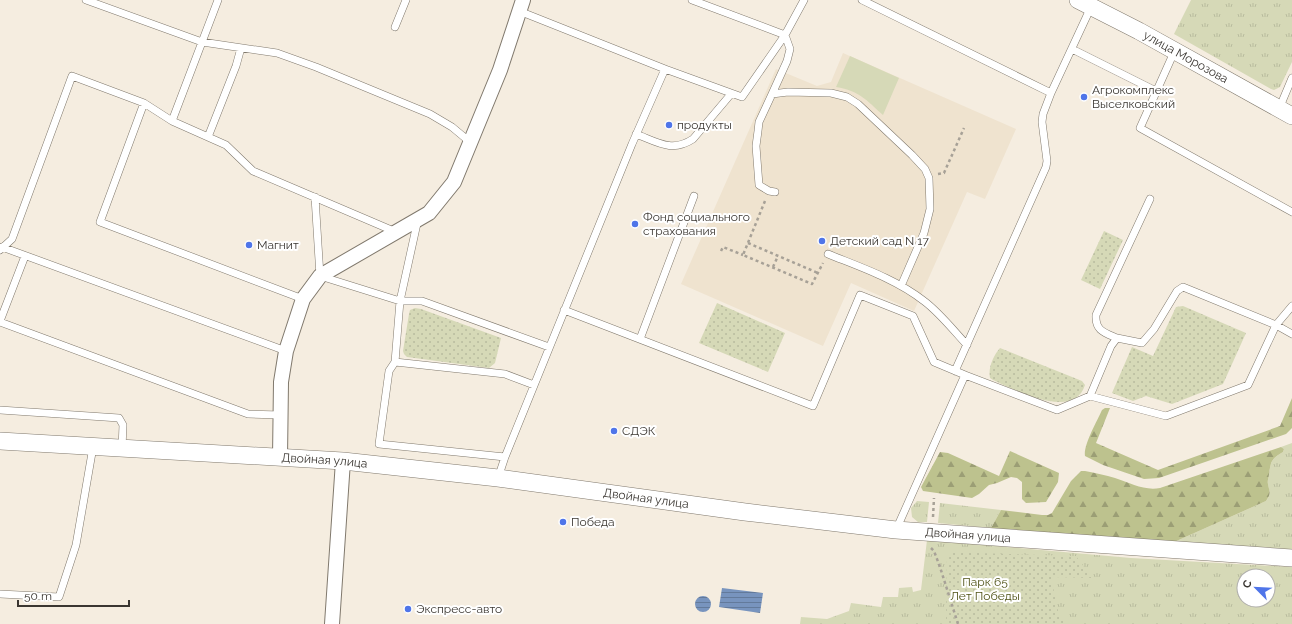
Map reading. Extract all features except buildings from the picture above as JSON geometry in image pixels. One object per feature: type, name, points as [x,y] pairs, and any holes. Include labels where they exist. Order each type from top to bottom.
[{"type":"street","name":"улица Морозова","points":[[1084,3],[1175,50],[1285,112]]},
{"type":"street","points":[[280,457],[281,382],[286,351],[303,299],[320,276],[429,213],[454,182],[500,70],[521,6]]},
{"type":"street","name":"Двойная улица","points":[[0,441],[343,461],[498,478],[745,512],[896,530],[1292,558]]},
{"type":"street","points":[[332,624],[343,461]]},
{"type":"lane","points":[[86,0],[202,42],[277,53],[316,67],[430,114],[452,127],[470,142]]},
{"type":"lane","points":[[172,121],[218,0]]},
{"type":"lane","points":[[395,27],[406,0]]},
{"type":"lane","points":[[692,0],[785,35],[790,49],[787,61],[759,122],[756,146],[759,185],[772,191]]},
{"type":"lane","points":[[521,6],[665,69],[742,98],[785,35],[804,0]]},
{"type":"lane","points":[[862,0],[1051,93]]},
{"type":"lane","points":[[956,371],[1046,167],[1047,161],[1042,122],[1043,114],[1051,93],[1072,49],[1084,3]]},
{"type":"lane","points":[[208,137],[236,66],[241,48]]},
{"type":"lane","points":[[1072,49],[1156,90]]},
{"type":"lane","points":[[1175,50],[1140,128],[1292,212]]},
{"type":"lane","points":[[498,478],[564,310],[636,134],[665,69]]},
{"type":"lane","points":[[286,351],[25,256],[1,249],[12,238],[72,76],[144,103],[172,121],[226,144],[253,171],[396,232]]},
{"type":"lane","points":[[1285,112],[1292,78]]},
{"type":"lane","points":[[772,94],[788,92],[831,93],[847,97],[858,104],[925,169],[928,176],[930,209],[924,233],[901,286]]},
{"type":"lane","points":[[636,134],[669,146],[685,144],[693,139],[732,94]]},
{"type":"lane","points":[[144,103],[100,222],[303,299]]},
{"type":"lane","points":[[640,339],[694,196]]},
{"type":"lane","points":[[315,197],[320,276],[400,301],[422,301],[549,347]]},
{"type":"lane","points":[[1150,199],[1096,315],[1097,327],[1117,338],[1142,343],[1154,329],[1177,291],[1183,287],[1276,325],[1292,334]]},
{"type":"lane","points":[[418,219],[400,301],[395,362],[389,371],[380,444],[505,457]]},
{"type":"lane","points":[[828,254],[901,286],[925,302],[967,345]]},
{"type":"lane","points":[[25,256],[0,322],[248,414],[280,415]]},
{"type":"lane","points":[[564,310],[813,406],[860,295],[913,316],[934,362],[965,375],[1057,410],[1090,396],[1166,416],[1248,385],[1276,325],[1292,306]]},
{"type":"lane","points":[[1090,396],[1111,346],[1117,338]]},
{"type":"lane","points":[[395,362],[505,374],[534,385]]},
{"type":"lane","points":[[896,530],[965,375]]},
{"type":"lane","points":[[0,410],[119,418],[123,425],[122,449]]},
{"type":"lane","points":[[0,594],[59,597],[76,545],[93,447]]},
{"type":"path","points":[[928,176],[944,173],[964,128]]},
{"type":"path","points":[[743,255],[772,191]]},
{"type":"path","points":[[748,243],[818,273]]},
{"type":"path","points":[[721,251],[723,247],[812,284],[828,254]]},
{"type":"path","points":[[773,267],[778,256]]},
{"type":"path","points":[[934,498],[930,547],[934,551],[958,624]]},
{"type":"shaded area","name":"Детский сад N 17","points":[[843,53],[1016,129],[985,199],[967,192],[914,311],[851,283],[823,346],[681,284],[776,69],[817,86],[831,82]]},
{"type":"green space","points":[[1191,0],[1292,0],[1292,62],[1280,87],[1274,90],[1271,89],[1174,34]]},
{"type":"green space","points":[[850,56],[899,78],[883,115],[857,94],[836,87]]},
{"type":"green space","points":[[1104,231],[1123,240],[1100,289],[1081,280]]},
{"type":"green space","points":[[717,303],[785,333],[768,372],[699,343]]},
{"type":"green space","points":[[1183,306],[1246,333],[1223,384],[1172,404],[1146,396],[1133,401],[1112,393],[1132,347],[1153,356],[1176,307]]},
{"type":"green space","points":[[415,308],[501,338],[495,363],[489,368],[407,357],[403,351],[409,314],[410,310]]},
{"type":"green space","points":[[1000,348],[1082,381],[1085,385],[1079,396],[1069,401],[1057,402],[1043,400],[1015,390],[990,378],[992,362]]},
{"type":"green space","points":[[1292,398],[1292,428],[1286,434],[1159,478],[1144,479],[1103,465],[1085,456],[1086,446],[1091,433],[1102,410],[1105,408],[1110,408],[1096,443],[1158,470],[1280,426]]},
{"type":"green space","points":[[1292,443],[1292,550],[1172,543],[1266,501],[1270,494],[1268,482],[1271,463],[1283,452],[1284,449],[1281,447]]},
{"type":"green space","points":[[1281,447],[1284,449],[1283,452],[1271,463],[1268,482],[1270,494],[1266,501],[1172,543],[991,528],[1001,510],[1042,515],[1052,513],[1071,481],[1081,471],[1108,476],[1138,486],[1154,489]]},
{"type":"green space","points":[[1010,451],[1059,473],[1058,482],[1046,502],[1026,503],[1022,499],[1022,482],[1017,478],[1011,477],[989,485],[972,498],[923,491],[921,487],[940,452],[948,453],[999,476]]},
{"type":"green space","points":[[917,501],[929,502],[927,522],[918,522],[912,517],[911,508]]},
{"type":"green space","points":[[940,503],[1001,510],[991,528],[938,523]]},
{"type":"green space","points":[[927,540],[1131,558],[1292,567],[1292,624],[800,624],[801,617],[827,619],[849,611],[851,603],[881,607],[883,597],[898,597],[899,588],[912,587],[913,592],[921,590]]},
{"type":"green space","name":"Парк 65 Лет Победы","points":[[947,552],[1076,556],[1092,578],[1051,577],[1059,615],[1069,624],[946,624]]},
{"type":"water","points":[[722,588],[763,593],[760,613],[719,607]]},
{"type":"water","points":[[700,596],[706,596],[711,601],[709,610],[706,612],[700,612],[695,607],[695,601]]},
{"type":"place","name":"Агрокомплекс Выселковский","points":[[1084,97]]},
{"type":"place","name":"продукты","points":[[669,125]]},
{"type":"place","name":"Фонд социального страхования","points":[[635,224]]},
{"type":"place","name":"Детский сад N 17","points":[[822,241]]},
{"type":"place","name":"Магнит","points":[[249,245]]},
{"type":"place","name":"СДЭК","points":[[614,431]]},
{"type":"place","name":"Победа","points":[[563,522]]},
{"type":"place","name":"Экспресс-авто","points":[[408,609]]}]
